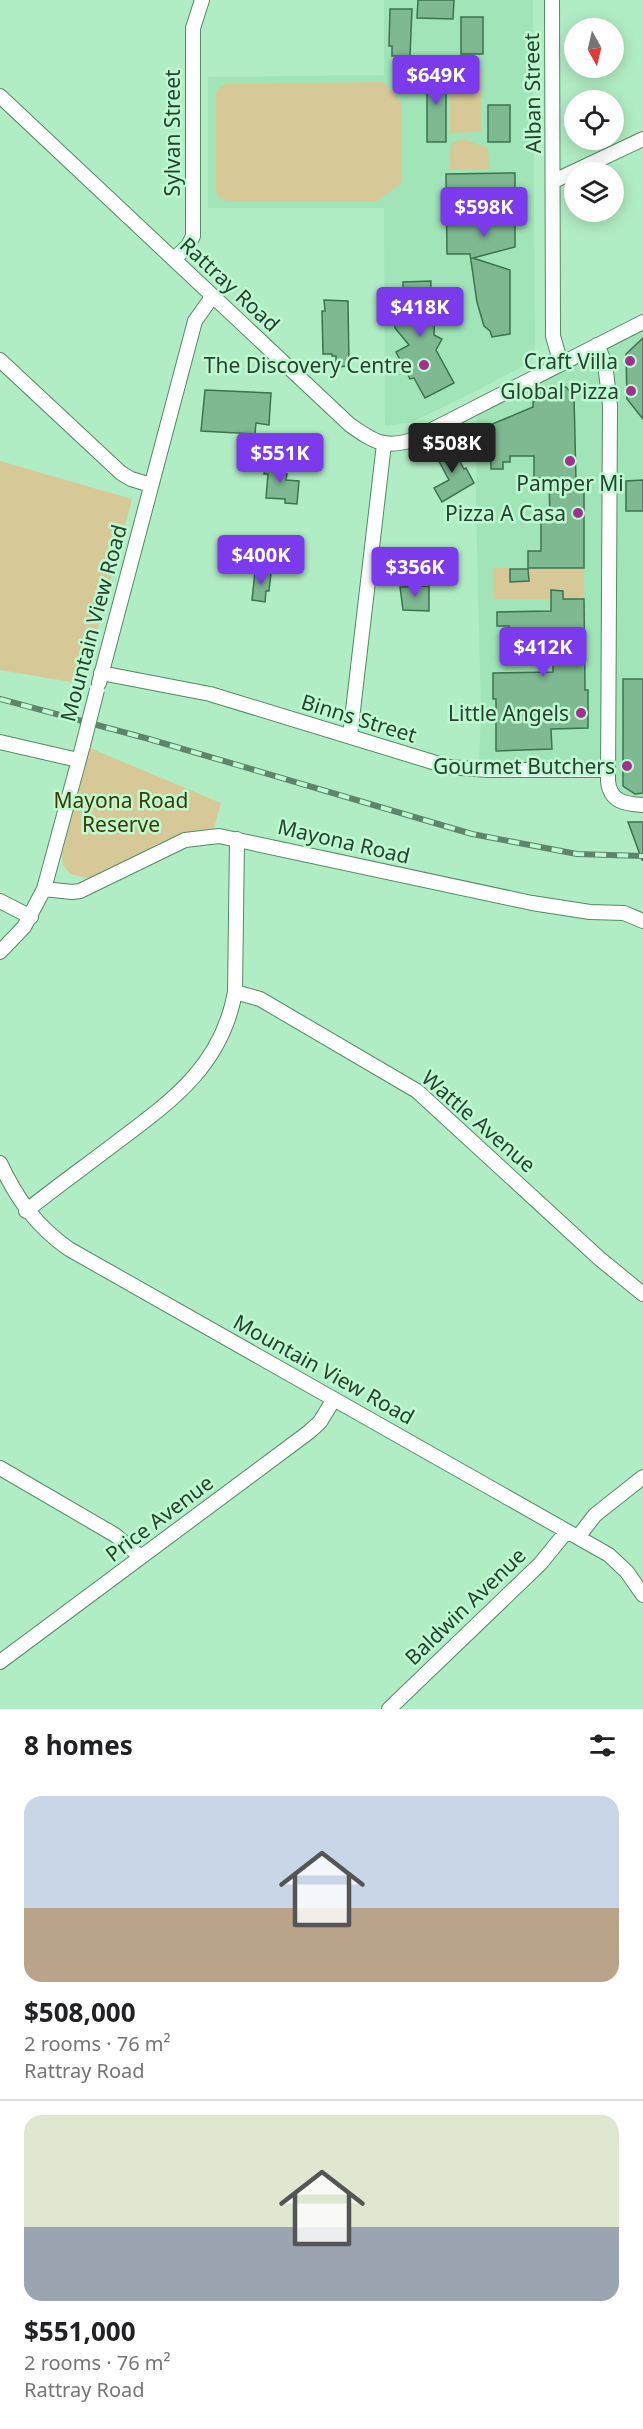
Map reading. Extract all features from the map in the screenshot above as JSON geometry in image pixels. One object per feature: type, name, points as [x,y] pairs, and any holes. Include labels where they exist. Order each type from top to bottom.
[{"type":"street","name":"Sylvan Street","points":[[174,259],[188,246],[193,236],[193,28],[202,0]]},
{"type":"street","name":"Alban Street","points":[[552,0],[553,336],[561,364]]},
{"type":"street","name":"Rattray Road","points":[[0,96],[350,425],[370,439],[384,444]]},
{"type":"street","points":[[554,181],[643,139]]},
{"type":"street","name":"Mountain View Road","points":[[0,952],[31,917],[44,889],[195,321],[212,297]]},
{"type":"street","points":[[350,736],[384,444],[397,445],[412,440],[643,322]]},
{"type":"street","points":[[597,345],[605,363],[610,406],[608,786],[613,796],[626,804],[643,805]]},
{"type":"street","points":[[0,360],[122,473],[131,479],[152,485]]},
{"type":"street","name":"Binns Street","points":[[101,674],[210,693],[449,768],[608,770]]},
{"type":"street","points":[[0,742],[78,760]]},
{"type":"street","name":"Mayona Road","points":[[44,889],[81,891],[186,840],[219,836],[532,903],[590,912],[624,913],[643,921]]},
{"type":"street","points":[[26,1211],[173,1099],[190,1083],[224,1030],[232,1011],[235,992],[237,839]]},
{"type":"street","points":[[0,901],[31,917]]},
{"type":"street","name":"Wattle Avenue","points":[[235,992],[260,999],[417,1091],[600,1259],[643,1294]]},
{"type":"street","name":"Mountain View Road","points":[[0,1163],[26,1211],[45,1232],[69,1249],[617,1560],[643,1595]]},
{"type":"street","name":"Price Avenue","points":[[0,1662],[317,1426],[334,1399]]},
{"type":"street","points":[[0,1468],[115,1535],[141,1557]]},
{"type":"street","name":"Baldwin Avenue","points":[[389,1709],[572,1534],[643,1477]]},
{"type":"shaded area","points":[[384,0],[533,0],[535,348],[531,362],[472,393],[412,422],[385,426],[384,208],[208,208],[208,77],[384,75]]},
{"type":"shaded area","points":[[643,329],[643,803],[618,797],[610,768],[479,764],[481,713],[476,503],[477,414]]},
{"type":"green space","points":[[450,69],[481,69],[481,132],[450,133]]},
{"type":"green space","points":[[384,82],[401,102],[401,183],[378,201],[229,201],[219,198],[216,191],[216,94],[219,88],[226,84]]},
{"type":"green space","points":[[458,140],[466,140],[488,148],[489,169],[449,170],[451,144]]},
{"type":"green space","points":[[0,461],[132,499],[83,684],[0,670]]},
{"type":"green space","points":[[493,568],[584,568],[584,599],[493,599]]},
{"type":"green space","name":"Mayona Road Reserve","points":[[90,748],[221,803],[214,828],[170,838],[90,879],[70,874],[63,865],[62,854]]},
{"type":"building","points":[[418,0],[454,0],[453,19],[417,18]]},
{"type":"building","points":[[390,9],[412,9],[410,56],[392,56],[392,46],[389,46]]},
{"type":"building","points":[[461,17],[483,17],[483,54],[461,54]]},
{"type":"building","points":[[427,70],[446,70],[446,142],[427,142]]},
{"type":"building","points":[[488,105],[510,105],[510,142],[488,142]]},
{"type":"building","points":[[515,173],[515,247],[473,258],[510,270],[510,334],[492,337],[490,331],[484,326],[477,302],[470,254],[447,254],[446,174]]},
{"type":"building","points":[[431,281],[430,304],[435,308],[434,335],[442,339],[436,350],[454,383],[425,398],[414,378],[410,379],[396,352],[409,345],[395,328],[394,294],[403,288],[403,282]]},
{"type":"building","points":[[324,300],[348,301],[349,366],[336,367],[336,356],[323,354]]},
{"type":"building","points":[[643,338],[643,419],[627,399],[626,354]]},
{"type":"building","points":[[566,387],[574,396],[576,481],[584,480],[584,568],[528,568],[528,551],[541,551],[541,519],[550,519],[549,478],[534,478],[534,456],[510,456],[510,462],[503,462],[503,469],[491,469],[490,425],[533,407],[536,392],[546,388]]},
{"type":"building","points":[[205,390],[271,393],[269,425],[256,423],[255,434],[201,431]]},
{"type":"building","points":[[450,443],[474,483],[442,502],[434,488],[449,480],[434,452]]},
{"type":"building","points":[[265,461],[280,463],[279,474],[287,474],[286,480],[299,481],[297,504],[285,503],[285,499],[266,498],[268,474],[264,474]]},
{"type":"building","points":[[643,480],[643,511],[626,511],[626,481]]},
{"type":"building","points":[[510,569],[528,569],[529,581],[510,582]]},
{"type":"building","points":[[255,572],[271,573],[265,602],[252,600]]},
{"type":"building","points":[[429,586],[429,611],[403,610],[400,587]]},
{"type":"building","points":[[551,590],[563,591],[563,599],[584,599],[585,690],[588,690],[588,728],[551,729],[552,749],[496,751],[496,699],[493,699],[493,673],[553,672],[553,642],[509,642],[509,626],[497,626],[497,612],[551,611]]},
{"type":"building","points":[[623,679],[643,679],[643,793],[635,794],[623,786]]},
{"type":"building","points":[[628,822],[643,822],[643,860],[642,860]]},
{"type":"railway","points":[[0,699],[149,739],[472,834],[577,854],[643,856]]},
{"type":"place","name":"Craft Villa","points":[[630,361]]},
{"type":"place","name":"The Discovery Centre","points":[[424,365]]},
{"type":"place","name":"Global Pizza","points":[[631,391]]},
{"type":"place","name":"Pamper Mi","points":[[570,461]]},
{"type":"place","name":"Pizza A Casa","points":[[578,513]]},
{"type":"place","name":"Little Angels","points":[[581,713]]},
{"type":"place","name":"Gourmet Butchers","points":[[627,766]]}]
